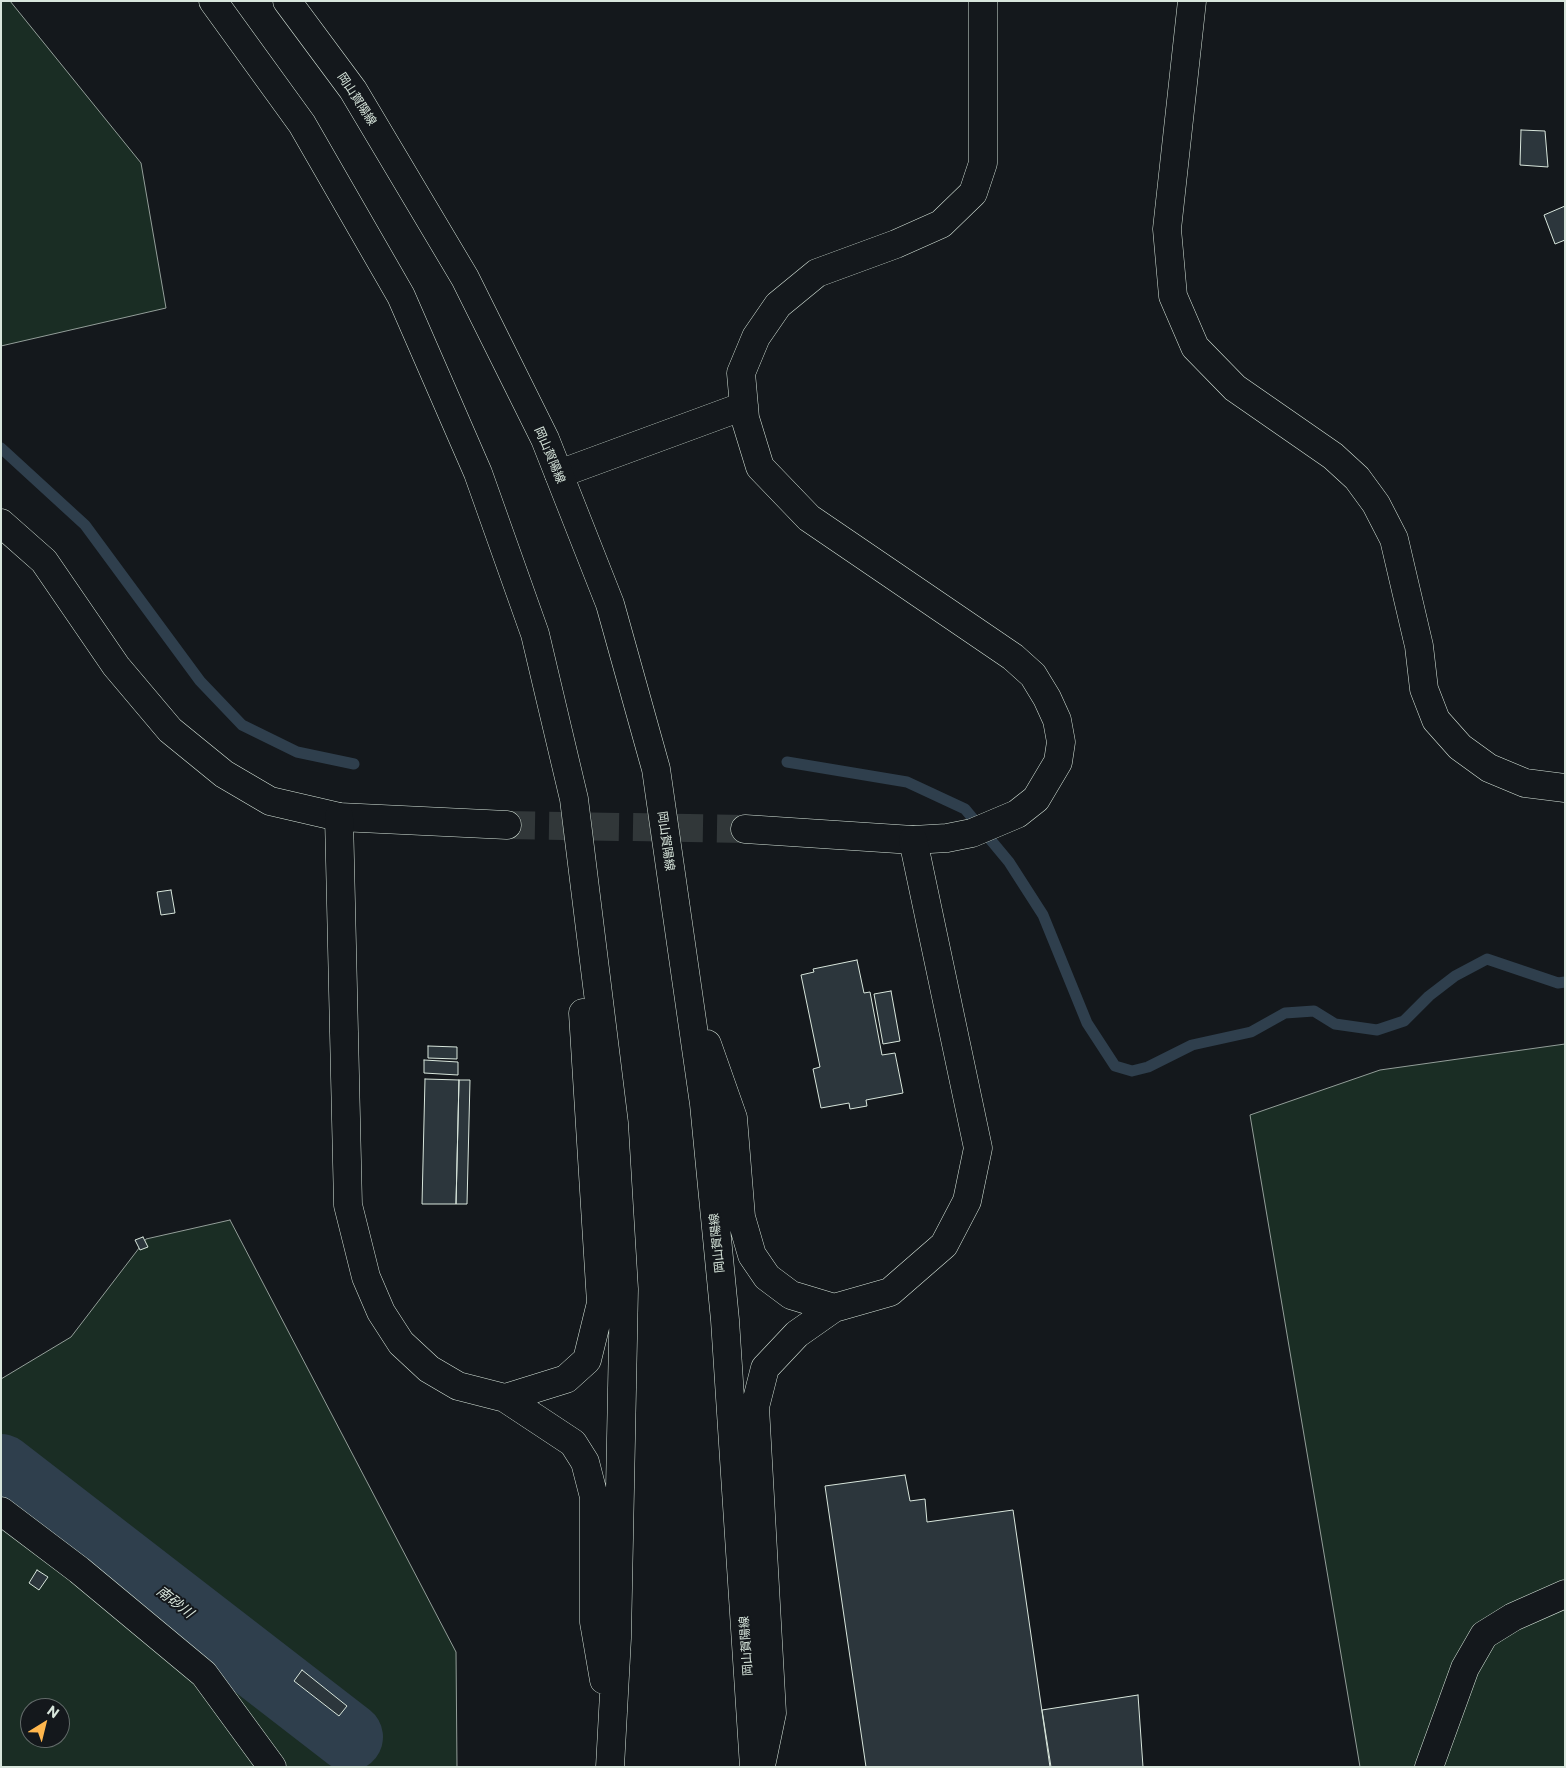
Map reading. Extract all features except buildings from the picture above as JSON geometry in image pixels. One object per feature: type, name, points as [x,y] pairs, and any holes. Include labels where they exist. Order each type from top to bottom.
[{"type":"main road","points":[[213,1],[302,124],[401,296],[478,473],[535,634],[574,799],[614,1123],[624,1289],[617,1638],[610,1767]]},
{"type":"main road","name":"岡山賀陽線","points":[[287,1],[353,90],[465,278],[545,440],[610,604],[656,769],[704,1104],[725,1320],[754,1767]]},
{"type":"main road","points":[[746,829],[913,840],[972,834],[1017,814],[1036,799],[1058,762],[1062,742],[1056,720],[1047,698],[1033,675],[1013,656],[809,518],[760,467],[744,406],[741,373],[756,337],[778,305],[817,273],[896,244],[941,224],[973,193],[983,163],[983,1]]},
{"type":"main road","points":[[1192,1],[1166,229],[1173,296],[1194,347],[1235,388],[1332,456],[1357,478],[1376,504],[1394,539],[1419,646],[1424,689],[1436,720],[1460,747],[1489,768],[1525,783],[1565,788]]},
{"type":"main road","points":[[559,474],[744,406]]},
{"type":"main road","points":[[1,523],[44,561],[116,666],[170,730],[224,774],[270,801],[339,818],[507,825]]},
{"type":"main road","points":[[339,818],[348,1205],[366,1277],[381,1312],[402,1344],[429,1369],[458,1386],[505,1398],[573,1443],[585,1462],[594,1497],[594,1622],[612,1725]]},
{"type":"main road","points":[[761,1767],[772,1713],[755,1407],[764,1368],[797,1334],[834,1308],[890,1292],[944,1245],[967,1201],[978,1148],[913,840]]},
{"type":"main road","points":[[505,1398],[566,1379],[587,1360],[601,1304],[583,1015],[588,916]]},
{"type":"main road","points":[[687,987],[733,1118],[741,1216],[752,1255],[767,1277],[791,1295],[834,1308]]},
{"type":"main road","points":[[1,1511],[79,1570],[204,1674],[272,1767]]},
{"type":"main road","points":[[1429,1767],[1465,1668],[1484,1635],[1513,1617],[1565,1594]]},
{"type":"green space","points":[[1,1],[10,1],[141,163],[166,308],[1,346]]},
{"type":"green space","points":[[1565,1044],[1565,1767],[1360,1767],[1250,1115],[1380,1070]]},
{"type":"green space","points":[[230,1220],[456,1652],[457,1767],[1,1767],[1,1379],[71,1337],[146,1239]]},
{"type":"waterway","points":[[1,448],[85,525],[200,681],[242,725],[297,752],[354,764]]},
{"type":"waterway","points":[[787,762],[907,782],[965,809],[1009,862],[1043,915],[1087,1023],[1115,1066],[1132,1071],[1148,1067],[1192,1045],[1251,1032],[1285,1013],[1314,1011],[1335,1024],[1377,1030],[1404,1021],[1429,996],[1455,976],[1487,959],[1558,983],[1565,982]]},
{"type":"waterway","name":"南砂川","points":[[1,1468],[349,1737]]},
{"type":"waterway","points":[[349,1737],[356,1767]]},
{"type":"tunnel","points":[[507,825],[745,829]]}]
